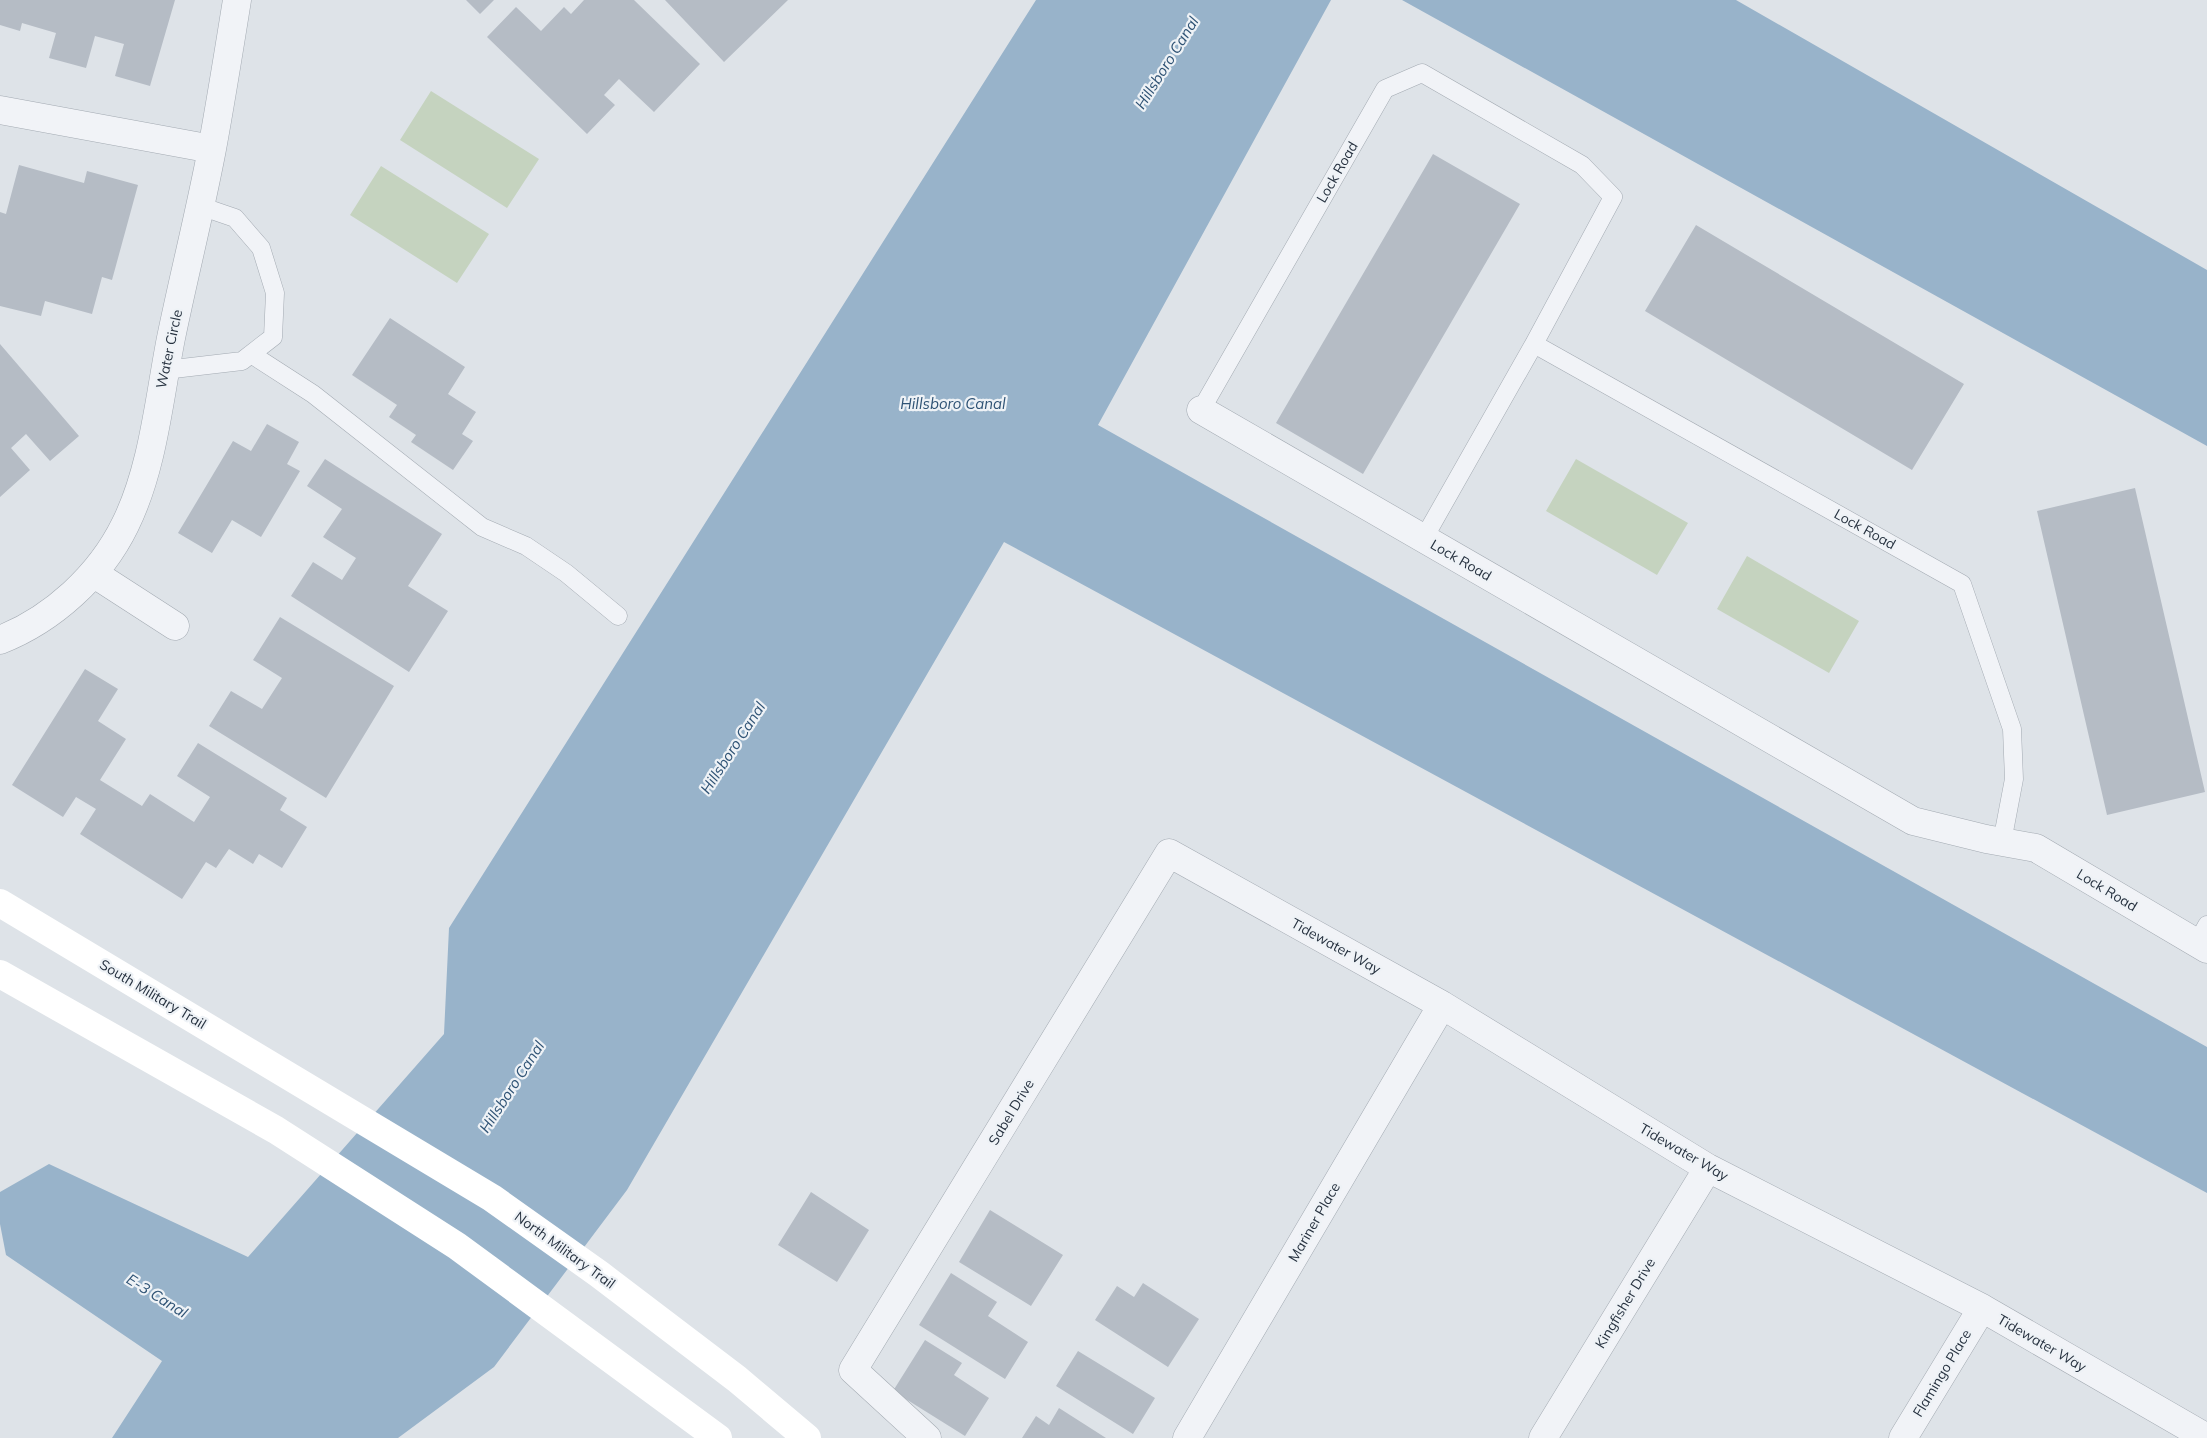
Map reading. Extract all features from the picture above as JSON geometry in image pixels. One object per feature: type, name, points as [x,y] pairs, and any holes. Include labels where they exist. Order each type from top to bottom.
[{"type":"street","name":"Water Circle","points":[[0,640],[52,611],[94,573],[125,526],[136,500],[145,473],[212,149],[237,0]]},
{"type":"street","points":[[0,110],[212,149]]},
{"type":"street","name":"Lock Road","points":[[1201,410],[1913,821],[2036,848],[2204,939]]},
{"type":"street","points":[[94,573],[175,626]]},
{"type":"street","name":"Tidewater Way","points":[[1169,853],[1442,1005],[1708,1168],[1982,1308],[2207,1438]]},
{"type":"street","name":"Sabel Drive","points":[[927,1438],[853,1370],[1169,853]]},
{"type":"street","name":"South Military Trail","points":[[0,903],[306,1085]]},
{"type":"street","points":[[0,974],[276,1130],[458,1246],[718,1438]]},
{"type":"street","name":"Mariner Place","points":[[1187,1438],[1442,1005]]},
{"type":"street","name":"North Military Trail","points":[[306,1085],[492,1198],[599,1274],[737,1379],[807,1438]]},
{"type":"street","name":"Kingfisher Drive","points":[[1542,1438],[1708,1168]]},
{"type":"street","name":"Flamingo Place","points":[[1903,1438],[1982,1308]]},
{"type":"lane","name":"Lock Road","points":[[1201,410],[1385,89],[1422,73],[1582,165],[1613,197],[1534,344],[1424,538]]},
{"type":"lane","points":[[165,370],[242,361],[273,337],[275,293],[261,248],[235,218],[200,206]]},
{"type":"lane","name":"Lock Road","points":[[1534,344],[1962,584],[2012,729],[2014,779],[2002,842]]},
{"type":"lane","points":[[251,354],[313,394],[482,527],[534,552],[566,573],[618,616]]},
{"type":"green space","points":[[431,91],[539,159],[507,208],[400,140]]},
{"type":"green space","points":[[381,166],[489,234],[457,283],[350,215]]},
{"type":"green space","points":[[1576,459],[1688,523],[1657,575],[1546,511]]},
{"type":"green space","points":[[1747,556],[1859,621],[1829,673],[1717,609]]},
{"type":"water","name":"Hillsboro Canal","points":[[1036,0],[1331,0],[1098,425],[2207,1047],[2207,1193],[1004,542],[627,1190],[494,1367],[398,1438],[112,1438],[162,1361],[6,1255],[0,1224],[0,1192],[49,1164],[248,1257],[444,1034],[449,928]]},
{"type":"water","points":[[1402,0],[1736,0],[2207,270],[2207,446]]},
{"type":"building","points":[[0,0],[175,0],[150,86],[115,76],[124,44],[95,36],[86,68],[49,58],[56,33],[22,23],[20,31],[0,25]]},
{"type":"building","points":[[466,0],[494,0],[480,14]]},
{"type":"building","points":[[584,0],[634,0],[700,64],[654,112],[619,79],[604,95],[615,105],[587,134],[487,37],[516,7],[541,31],[564,7],[571,14]]},
{"type":"building","points":[[665,0],[788,0],[724,62]]},
{"type":"building","points":[[1433,154],[1520,204],[1363,474],[1276,423]]},
{"type":"building","points":[[19,165],[84,183],[87,171],[138,185],[112,280],[102,277],[92,314],[45,301],[41,316],[0,306],[0,212],[6,214]]},
{"type":"building","points":[[1696,225],[1964,384],[1912,470],[1645,311]]},
{"type":"building","points":[[390,318],[465,367],[448,394],[476,412],[462,434],[473,441],[453,470],[411,442],[416,435],[389,417],[397,405],[352,375]]},
{"type":"building","points":[[0,344],[79,436],[50,461],[26,434],[11,448],[30,470],[0,497]]},
{"type":"building","points":[[267,424],[299,442],[287,464],[300,471],[261,537],[232,520],[212,553],[178,533],[233,441],[251,451]]},
{"type":"building","points":[[325,459],[442,534],[408,586],[448,611],[409,672],[291,596],[313,562],[342,580],[356,558],[323,537],[342,509],[307,486]]},
{"type":"building","points":[[2135,488],[2205,792],[2107,815],[2037,511]]},
{"type":"building","points":[[280,617],[394,686],[326,798],[209,726],[231,691],[262,709],[282,678],[253,660]]},
{"type":"building","points":[[85,669],[118,689],[98,721],[126,739],[100,780],[142,806],[150,794],[194,822],[210,797],[177,776],[198,743],[287,798],[280,810],[307,827],[282,868],[259,854],[253,864],[229,849],[216,868],[206,862],[182,899],[80,834],[96,809],[76,797],[63,817],[12,785]]},
{"type":"building","points":[[811,1192],[869,1230],[837,1282],[778,1245]]},
{"type":"building","points":[[990,1210],[1063,1255],[1031,1306],[959,1262]]},
{"type":"building","points":[[951,1273],[997,1302],[988,1316],[1028,1342],[1005,1379],[919,1325]]},
{"type":"building","points":[[1143,1283],[1199,1319],[1168,1367],[1095,1320],[1117,1286],[1134,1297]]},
{"type":"building","points":[[925,1340],[962,1363],[954,1375],[989,1398],[965,1436],[893,1391]]},
{"type":"building","points":[[1078,1351],[1155,1398],[1133,1434],[1056,1386]]},
{"type":"building","points":[[1059,1408],[1106,1438],[1022,1438],[1036,1416],[1049,1425]]},
{"type":"water label","name":"E-3 Canal","points":[[157,1296]]}]
